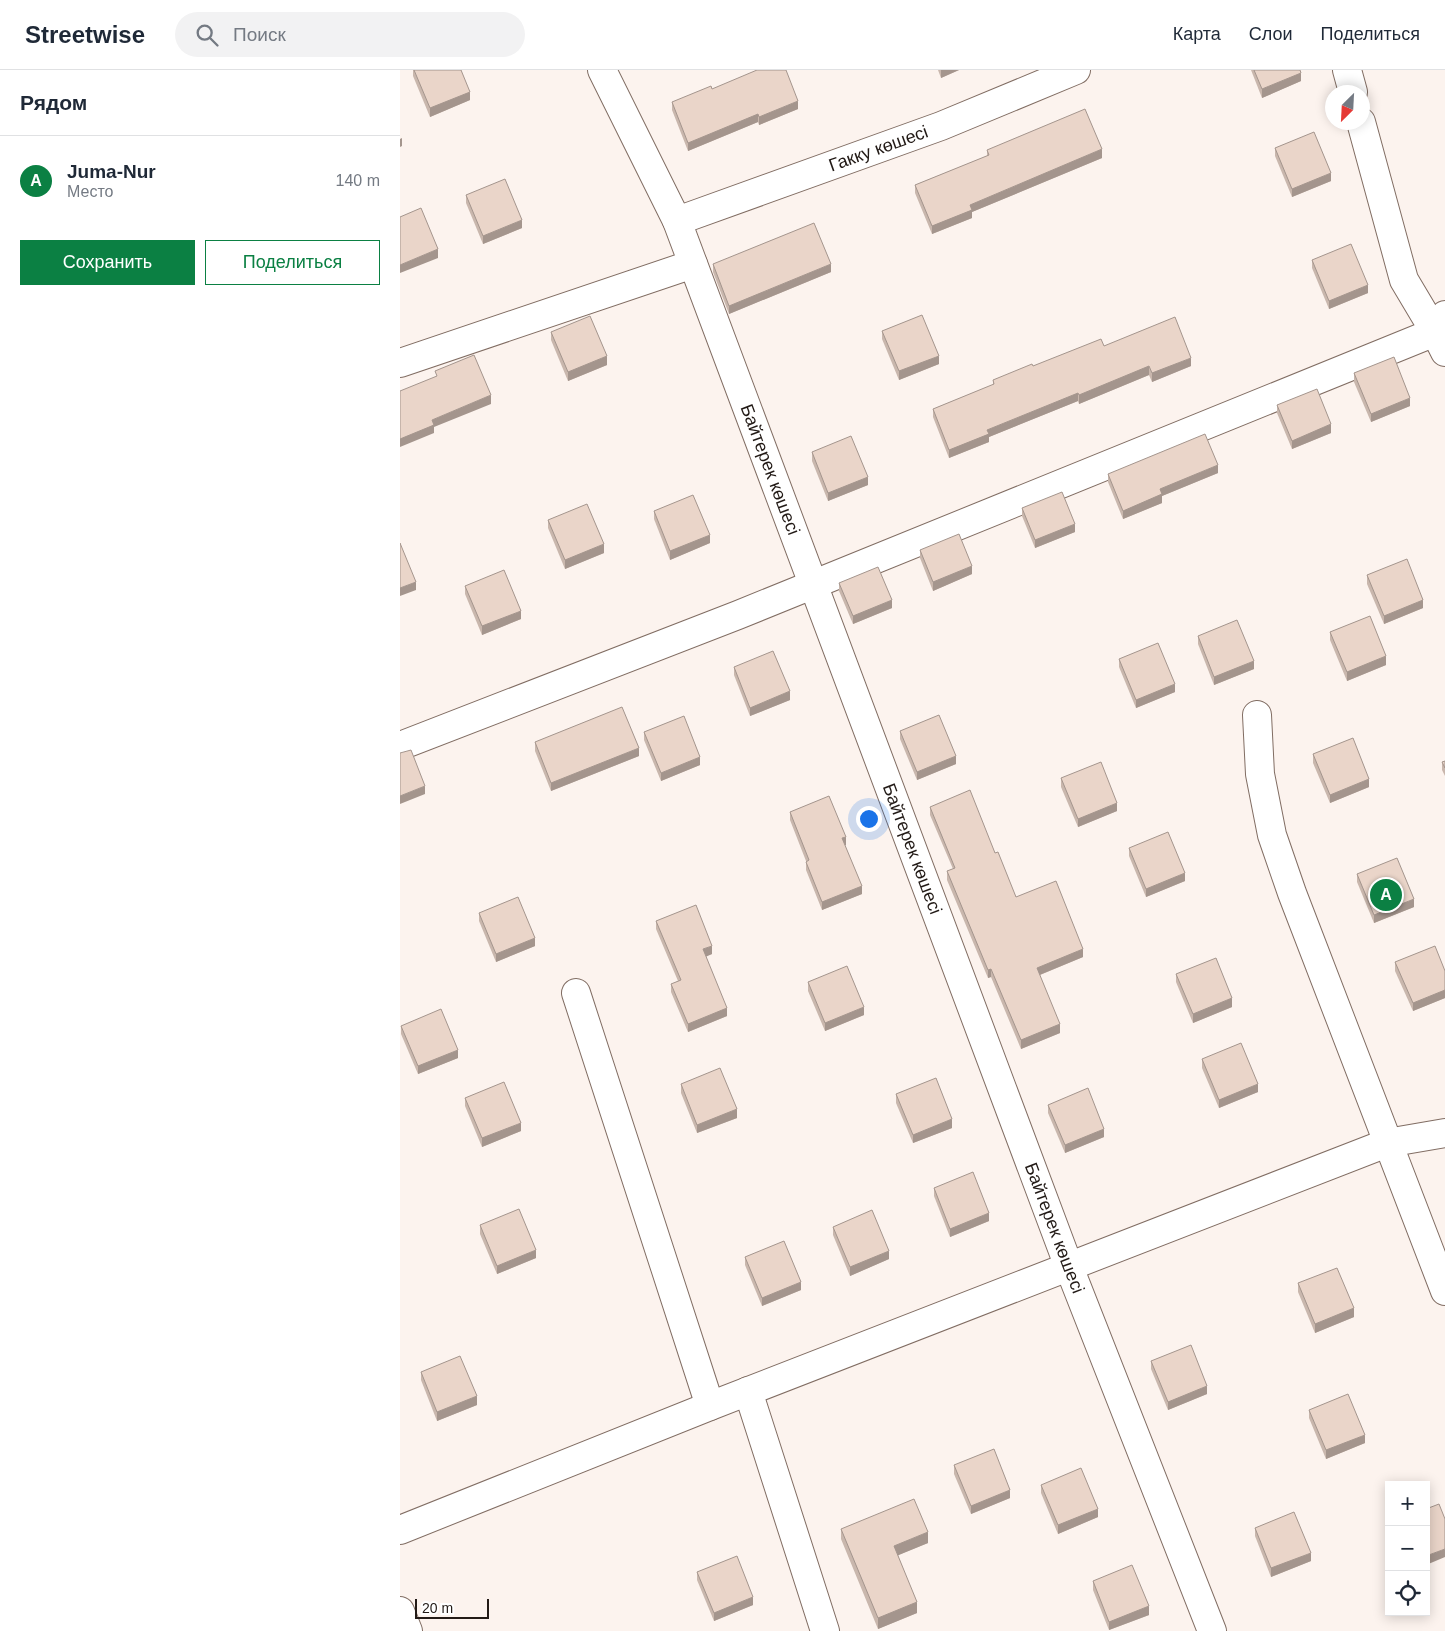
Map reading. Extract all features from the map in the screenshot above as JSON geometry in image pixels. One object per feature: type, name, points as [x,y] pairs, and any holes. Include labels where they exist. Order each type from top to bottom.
[{"type":"street","name":"Байтерек көшесі","points":[[602,70],[677,221],[1069,1267],[1212,1631]]},
{"type":"street","name":"Гакку көшесі","points":[[677,221],[941,126],[1076,70]]},
{"type":"street","points":[[1347,70],[1351,85]]},
{"type":"street","points":[[400,746],[738,615],[1442,333],[1404,280],[1363,130]]},
{"type":"street","points":[[400,363],[693,264]]},
{"type":"street","points":[[1257,715],[1260,774],[1272,835],[1292,893],[1445,1291]]},
{"type":"street","points":[[576,993],[710,1406]]},
{"type":"street","points":[[400,1530],[748,1391],[1388,1143],[1445,1133]]},
{"type":"street","points":[[748,1391],[826,1631]]},
{"type":"street","points":[[400,1611],[408,1631]]},
{"type":"building","points":[[414,70],[461,70],[470,92],[430,108]]},
{"type":"building","points":[[757,70],[786,70],[798,101],[759,117],[758,114],[688,143],[672,102],[711,86],[712,89]]},
{"type":"building","points":[[1254,70],[1300,70],[1301,73],[1262,89]]},
{"type":"building","points":[[1085,109],[1102,149],[970,205],[972,210],[932,226],[915,185],[989,155],[987,150]]},
{"type":"building","points":[[1314,132],[1331,173],[1292,189],[1275,148]]},
{"type":"building","points":[[505,179],[522,220],[483,236],[466,195]]},
{"type":"building","points":[[421,208],[438,249],[400,265],[400,217]]},
{"type":"building","points":[[814,223],[831,264],[729,306],[713,264]]},
{"type":"building","points":[[1351,244],[1368,285],[1329,301],[1312,260]]},
{"type":"building","points":[[922,315],[939,356],[899,371],[882,331]]},
{"type":"building","points":[[590,316],[607,356],[568,372],[551,332]]},
{"type":"building","points":[[1175,317],[1191,358],[1152,373],[1149,366],[987,430],[989,434],[949,450],[933,409],[994,384],[993,380],[1032,364],[1033,366],[1101,339],[1104,346]]},
{"type":"building","points":[[474,355],[491,395],[432,420],[434,425],[400,439],[400,391],[437,376],[435,371]]},
{"type":"building","points":[[1394,357],[1410,398],[1371,414],[1354,373]]},
{"type":"building","points":[[1317,389],[1331,424],[1292,441],[1277,405]]},
{"type":"building","points":[[1205,434],[1218,465],[1160,489],[1162,494],[1123,511],[1108,474]]},
{"type":"building","points":[[851,436],[868,477],[828,493],[812,452]]},
{"type":"building","points":[[1062,492],[1075,524],[1035,540],[1022,508]]},
{"type":"building","points":[[693,495],[710,535],[670,551],[654,511]]},
{"type":"building","points":[[587,504],[604,544],[565,560],[548,520]]},
{"type":"building","points":[[959,534],[972,566],[933,582],[920,550]]},
{"type":"building","points":[[400,543],[416,582],[400,588]]},
{"type":"building","points":[[1407,559],[1423,600],[1384,616],[1367,575]]},
{"type":"building","points":[[878,567],[892,600],[853,616],[839,583]]},
{"type":"building","points":[[504,570],[521,611],[482,626],[465,586]]},
{"type":"building","points":[[1370,616],[1386,656],[1347,672],[1330,632]]},
{"type":"building","points":[[1237,620],[1254,661],[1214,677],[1198,636]]},
{"type":"building","points":[[1158,643],[1175,684],[1136,700],[1119,659]]},
{"type":"building","points":[[773,651],[790,691],[750,708],[734,667]]},
{"type":"building","points":[[622,707],[639,748],[551,783],[535,742]]},
{"type":"building","points":[[939,715],[956,756],[917,772],[900,731]]},
{"type":"building","points":[[684,716],[700,757],[661,773],[644,732]]},
{"type":"building","points":[[1353,738],[1369,779],[1330,795],[1313,754]]},
{"type":"building","points":[[411,750],[425,786],[400,796],[400,753]]},
{"type":"building","points":[[1101,762],[1117,803],[1078,819],[1061,778]]},
{"type":"building","points":[[970,790],[995,853],[998,852],[1016,897],[1056,881],[1083,949],[1037,968],[1060,1024],[1021,1040],[991,969],[988,970],[947,871],[955,868],[930,807]]},
{"type":"building","points":[[829,796],[846,837],[842,838],[862,886],[822,902],[806,862],[809,860],[790,812]]},
{"type":"building","points":[[1168,832],[1185,873],[1146,889],[1129,848]]},
{"type":"building","points":[[1397,858],[1414,899],[1374,915],[1357,874]]},
{"type":"building","points":[[518,897],[535,938],[496,954],[479,913]]},
{"type":"building","points":[[696,905],[712,946],[703,949],[727,1008],[688,1024],[671,984],[681,980],[656,921]]},
{"type":"building","points":[[1435,946],[1445,971],[1445,990],[1413,1003],[1395,962]]},
{"type":"building","points":[[1216,958],[1232,998],[1193,1014],[1176,974]]},
{"type":"building","points":[[847,966],[864,1007],[825,1023],[808,982]]},
{"type":"building","points":[[441,1009],[458,1050],[418,1066],[401,1026]]},
{"type":"building","points":[[1241,1043],[1258,1084],[1219,1100],[1202,1059]]},
{"type":"building","points":[[720,1068],[737,1109],[697,1125],[681,1084]]},
{"type":"building","points":[[936,1078],[952,1119],[913,1135],[896,1094]]},
{"type":"building","points":[[504,1082],[521,1123],[482,1138],[465,1098]]},
{"type":"building","points":[[1088,1088],[1104,1129],[1065,1145],[1048,1105]]},
{"type":"building","points":[[973,1172],[989,1213],[950,1229],[934,1188]]},
{"type":"building","points":[[519,1209],[536,1250],[497,1266],[480,1225]]},
{"type":"building","points":[[872,1210],[889,1251],[850,1267],[833,1227]]},
{"type":"building","points":[[784,1241],[801,1282],[762,1298],[745,1257]]},
{"type":"building","points":[[1337,1268],[1354,1308],[1315,1324],[1298,1283]]},
{"type":"building","points":[[1191,1345],[1207,1386],[1168,1402],[1151,1361]]},
{"type":"building","points":[[460,1356],[477,1396],[437,1412],[421,1372]]},
{"type":"building","points":[[1348,1394],[1365,1435],[1326,1450],[1309,1410]]},
{"type":"building","points":[[994,1449],[1010,1490],[971,1506],[954,1465]]},
{"type":"building","points":[[1081,1468],[1098,1509],[1058,1525],[1041,1485]]},
{"type":"building","points":[[914,1499],[928,1532],[894,1546],[917,1602],[878,1618],[841,1529]]},
{"type":"building","points":[[1439,1504],[1445,1519],[1445,1549],[1430,1555],[1430,1526],[1430,1507]]},
{"type":"building","points":[[1294,1512],[1311,1553],[1271,1568],[1255,1528]]},
{"type":"building","points":[[737,1556],[753,1597],[714,1613],[697,1572]]},
{"type":"building","points":[[1132,1565],[1149,1606],[1109,1622],[1093,1581]]},
{"type":"place","name":"Juma-Nur","points":[[1386,895]]}]
